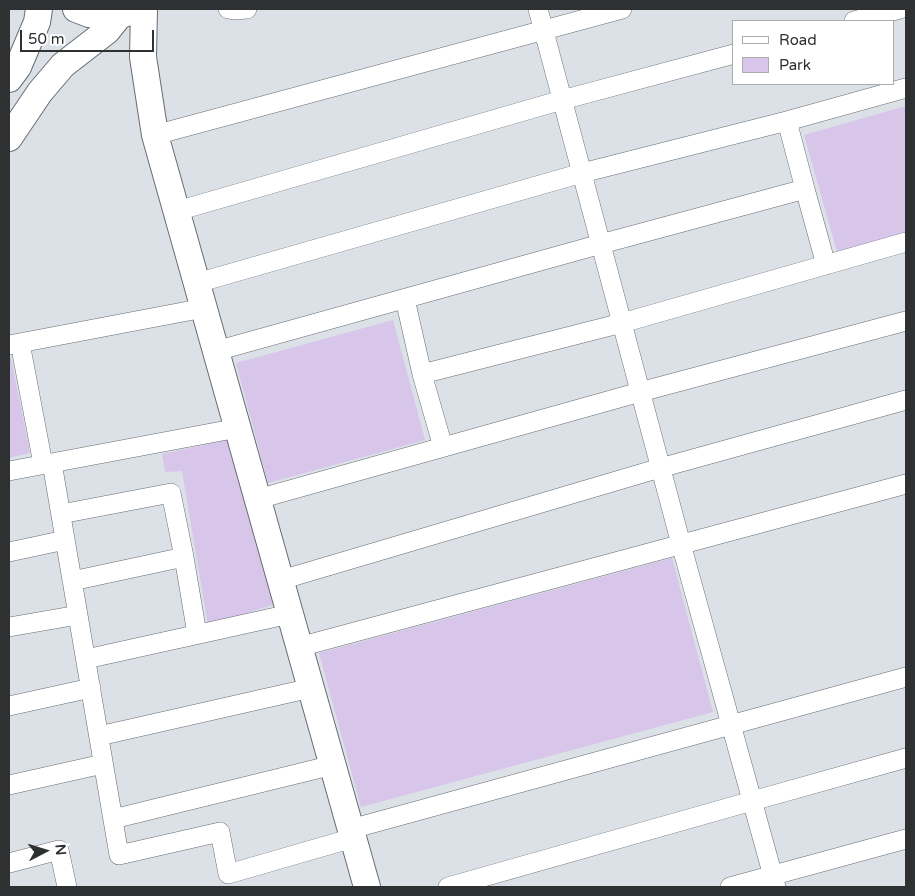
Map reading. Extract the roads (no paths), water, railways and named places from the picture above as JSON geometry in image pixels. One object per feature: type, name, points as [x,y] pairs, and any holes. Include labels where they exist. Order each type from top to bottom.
[{"type":"street","points":[[9,79],[18,67],[37,22],[39,9]]},
{"type":"street","points":[[76,9],[104,17],[128,12]]},
{"type":"street","points":[[144,9],[143,57],[155,135],[367,887]]},
{"type":"street","points":[[228,9],[247,9]]},
{"type":"street","points":[[538,9],[660,468],[774,881]]},
{"type":"street","points":[[155,135],[622,9]]},
{"type":"street","points":[[858,20],[900,9]]},
{"type":"street","points":[[9,138],[40,92],[64,65],[128,12]]},
{"type":"street","points":[[177,211],[562,100],[732,55]]},
{"type":"street","points":[[197,283],[582,173],[787,121],[906,88]]},
{"type":"street","points":[[787,121],[826,265]]},
{"type":"street","points":[[216,351],[805,189]]},
{"type":"street","points":[[422,374],[622,323],[906,242]]},
{"type":"street","points":[[405,299],[422,374],[443,447]]},
{"type":"street","points":[[204,308],[14,344],[61,514],[119,855],[220,832],[228,874],[352,833],[906,677]]},
{"type":"street","points":[[258,499],[640,392],[906,321]]},
{"type":"street","points":[[281,580],[660,468],[906,400]]},
{"type":"street","points":[[9,471],[238,428]]},
{"type":"street","points":[[299,647],[906,484]]},
{"type":"street","points":[[61,514],[171,493],[197,634]]},
{"type":"street","points":[[9,552],[65,540]]},
{"type":"street","points":[[72,581],[184,557]]},
{"type":"street","points":[[86,659],[290,614]]},
{"type":"street","points":[[9,627],[78,615]]},
{"type":"street","points":[[9,706],[90,688]]},
{"type":"street","points":[[99,736],[311,688]]},
{"type":"street","points":[[448,887],[906,758]]},
{"type":"street","points":[[9,785],[103,764]]},
{"type":"street","points":[[113,819],[333,765]]},
{"type":"street","points":[[730,887],[774,881],[906,839]]},
{"type":"street","points":[[9,863],[58,850],[67,887]]}]
